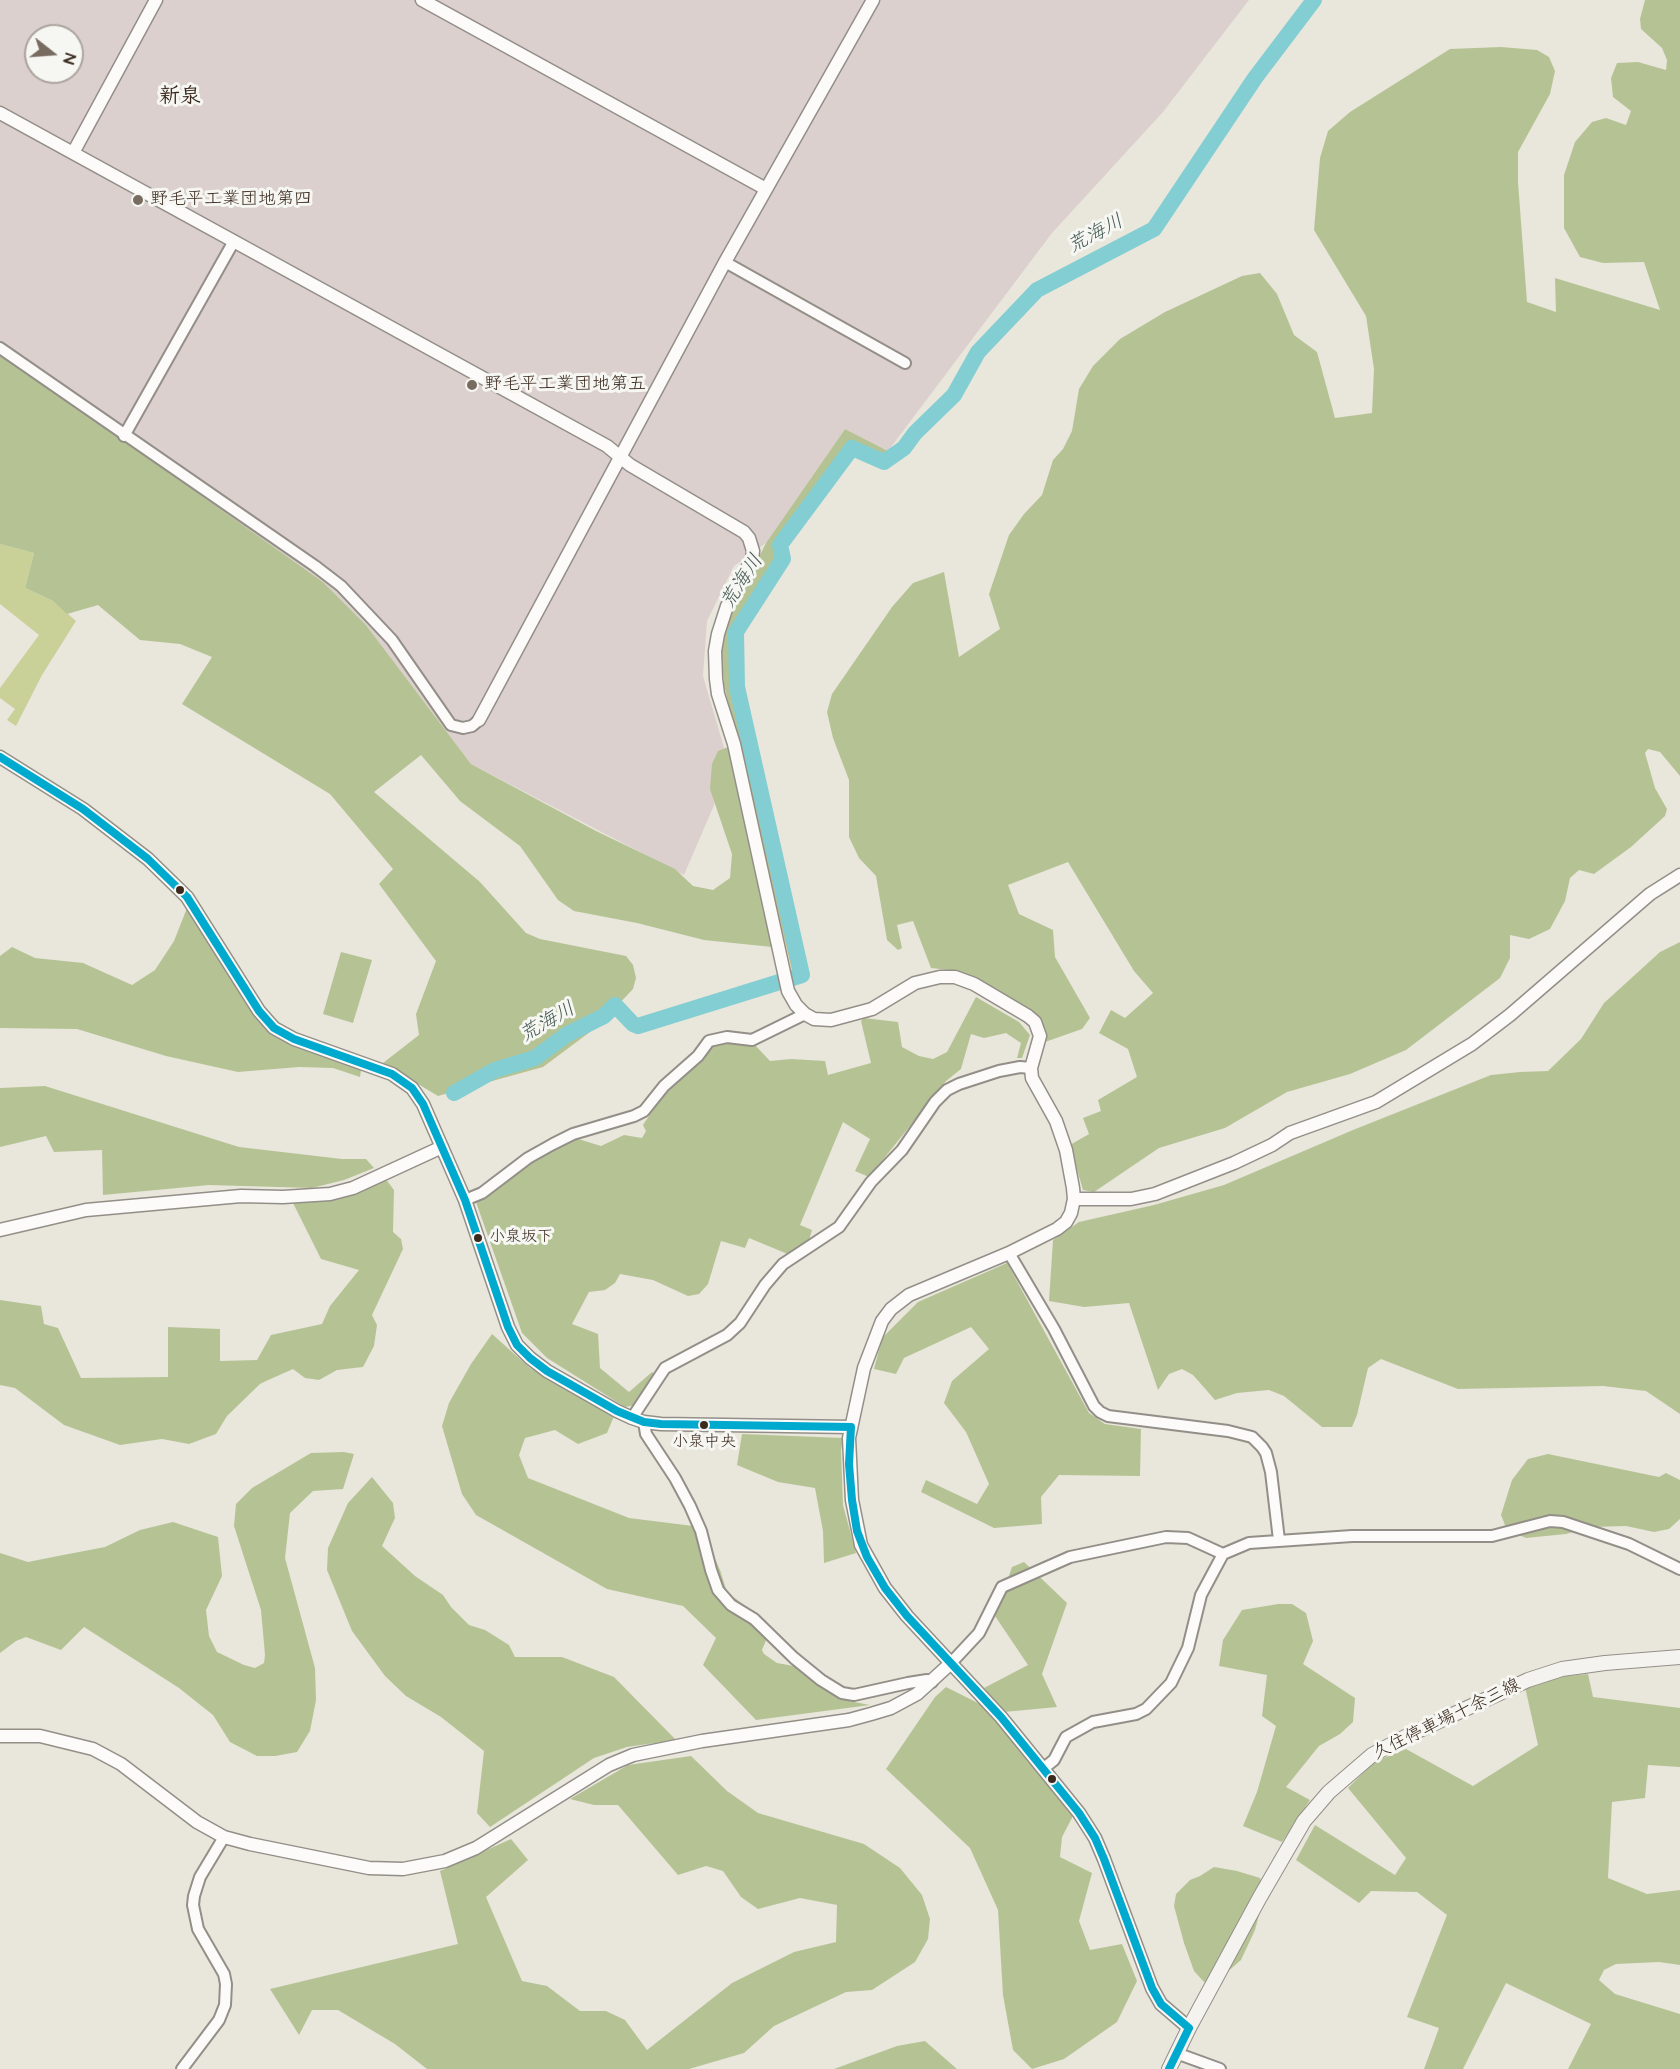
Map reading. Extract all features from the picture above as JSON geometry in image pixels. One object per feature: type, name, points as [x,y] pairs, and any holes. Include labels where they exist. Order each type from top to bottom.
[{"type":"main road","name":"久住停車場十余三線","points":[[1169,2069],[1260,1897],[1304,1821],[1329,1792],[1372,1755],[1490,1696],[1539,1676],[1562,1669],[1605,1663],[1680,1657]]},
{"type":"street","points":[[73,153],[156,0]]},
{"type":"street","points":[[422,0],[766,189]]},
{"type":"street","points":[[0,348],[341,586],[399,648],[451,725],[463,728],[472,726],[479,720],[725,262],[873,0]]},
{"type":"street","points":[[0,113],[607,446],[630,465],[744,532],[752,544],[752,559],[722,618],[716,651],[716,679],[718,694],[735,744],[788,991],[796,1005],[805,1014],[814,1019],[831,1020],[872,1009],[921,981],[955,977],[974,984],[1035,1022],[1040,1036],[1031,1068],[1032,1078],[1056,1121],[1063,1140],[1074,1199],[1071,1214],[1062,1226],[1009,1253],[909,1295],[891,1309],[882,1320],[864,1368],[849,1446],[852,1500],[861,1545],[885,1588],[907,1616],[1001,1717],[1067,1795],[1095,1838],[1152,1988],[1161,2004],[1189,2028]]},
{"type":"street","points":[[124,436],[234,241]]},
{"type":"street","points":[[725,262],[905,363]]},
{"type":"street","points":[[0,757],[82,809],[148,859],[187,897],[259,1011],[274,1028],[294,1039],[392,1074],[412,1088],[423,1104],[465,1200],[508,1327],[518,1346],[530,1358],[547,1371],[638,1420],[851,1427]]},
{"type":"street","points":[[1074,1199],[1131,1199],[1155,1194],[1234,1163],[1272,1145],[1290,1132],[1377,1102],[1472,1044],[1510,1015],[1650,894],[1680,875]]},
{"type":"street","points":[[465,1200],[482,1193],[528,1158],[573,1134],[644,1111],[664,1086],[698,1056],[709,1041],[727,1037],[752,1040],[805,1014]]},
{"type":"street","points":[[638,1420],[665,1368],[727,1335],[740,1323],[765,1285],[783,1264],[839,1227],[871,1182],[902,1150],[923,1118],[947,1090],[999,1071],[1020,1067],[1031,1068]]},
{"type":"street","points":[[0,1230],[86,1210],[241,1196],[283,1197],[330,1194],[353,1188],[442,1146]]},
{"type":"street","points":[[1009,1253],[1054,1329],[1094,1406],[1100,1412],[1108,1416],[1228,1431],[1252,1437],[1262,1447],[1266,1453],[1271,1473],[1279,1540]]},
{"type":"street","points":[[638,1420],[690,1506],[701,1532],[718,1590],[731,1605],[754,1619],[794,1658],[821,1680],[842,1693],[854,1695],[908,1683],[927,1680],[932,1682]]},
{"type":"street","points":[[1044,1768],[1053,1760],[1066,1737],[1093,1722],[1136,1714],[1146,1709],[1171,1683],[1188,1648],[1201,1595],[1223,1554],[1249,1543],[1352,1536],[1492,1536],[1551,1521],[1563,1522],[1629,1544],[1680,1569]]},
{"type":"street","points":[[0,1736],[40,1736],[93,1749],[121,1764],[197,1822],[224,1837],[369,1868],[390,1870],[430,1865],[476,1848],[609,1765],[633,1755],[702,1741],[849,1720],[904,1702],[932,1682],[979,1633],[1002,1587],[1070,1557],[1166,1537],[1188,1538],[1223,1554]]},
{"type":"street","points":[[182,2069],[219,2020],[225,2005],[224,1974],[198,1929],[193,1905],[200,1877],[224,1837]]},
{"type":"street","points":[[1176,2053],[1220,2069]]},
{"type":"shaded area","points":[[0,0],[1249,0],[1163,112],[1052,233],[888,451],[845,429],[766,543],[734,566],[707,621],[703,676],[730,768],[684,875],[471,764],[366,625],[323,582],[0,355]]},
{"type":"green space","points":[[1645,0],[1680,0],[1680,776],[1660,752],[1648,749],[1645,753],[1655,788],[1667,809],[1665,816],[1631,847],[1594,874],[1579,870],[1570,878],[1565,901],[1550,929],[1529,939],[1510,935],[1510,958],[1500,978],[1406,1050],[1350,1074],[1287,1092],[1225,1128],[1159,1148],[1094,1192],[1083,1190],[1070,1145],[1089,1134],[1083,1118],[1101,1111],[1098,1100],[1137,1077],[1128,1049],[1099,1033],[1111,1010],[1125,1018],[1153,993],[1134,971],[1068,862],[1008,885],[1019,914],[1053,930],[1055,957],[1090,1018],[1082,1029],[1045,1042],[1045,1029],[1039,1017],[978,978],[958,971],[931,968],[913,921],[897,925],[902,948],[898,950],[887,940],[876,876],[859,858],[849,837],[849,780],[833,738],[827,712],[832,694],[892,607],[913,583],[944,572],[959,657],[1000,629],[989,594],[1009,535],[1042,495],[1053,460],[1063,449],[1072,431],[1079,389],[1093,366],[1120,339],[1165,312],[1242,276],[1260,273],[1277,294],[1294,335],[1317,352],[1335,418],[1372,413],[1374,369],[1366,316],[1314,230],[1320,158],[1328,131],[1350,112],[1450,49],[1501,47],[1537,50],[1549,57],[1555,71],[1550,94],[1518,152],[1527,302],[1556,312],[1555,278],[1660,310],[1644,262],[1603,263],[1580,257],[1564,228],[1564,175],[1575,142],[1592,122],[1606,118],[1626,125],[1631,111],[1613,97],[1611,78],[1617,63],[1638,62],[1666,70],[1667,60],[1662,48],[1641,29],[1640,19]]},
{"type":"green space","points":[[0,353],[323,582],[366,625],[471,764],[596,831],[675,869],[693,886],[713,890],[730,878],[732,854],[710,789],[712,764],[718,751],[728,747],[772,947],[704,940],[637,923],[574,911],[558,900],[520,846],[460,801],[421,755],[374,792],[480,882],[526,933],[540,939],[626,956],[633,965],[636,978],[633,989],[598,1026],[543,1067],[438,1096],[383,1063],[419,1035],[416,1014],[436,961],[379,884],[393,869],[330,794],[182,704],[212,657],[180,644],[140,640],[98,605],[67,614],[53,601],[25,588],[34,553],[0,544]]},
{"type":"green space","points":[[845,429],[888,451],[883,457],[850,443],[777,544],[779,559],[734,632],[733,687],[788,902],[798,973],[793,975],[724,685],[721,649],[728,619],[766,543]]},
{"type":"green space","points":[[0,544],[34,553],[25,588],[53,601],[76,621],[42,675],[16,726],[7,720],[15,709],[0,698],[0,688],[39,635],[0,604]]},
{"type":"green space","points":[[187,908],[259,1022],[285,1041],[361,1070],[360,1077],[333,1068],[299,1067],[238,1072],[166,1056],[77,1029],[0,1028],[0,956],[12,947],[35,958],[83,963],[132,985],[155,970],[174,941]]},
{"type":"green space","points":[[1680,942],[1680,1414],[1646,1391],[1603,1386],[1458,1389],[1381,1359],[1368,1368],[1352,1427],[1322,1427],[1284,1396],[1269,1390],[1237,1393],[1215,1400],[1193,1375],[1182,1369],[1169,1374],[1158,1390],[1129,1303],[1084,1307],[1049,1301],[1053,1240],[1079,1222],[1154,1205],[1224,1185],[1491,1075],[1548,1071],[1581,1039],[1604,1003],[1660,952]]},
{"type":"green space","points":[[341,952],[372,960],[353,1023],[323,1014]]},
{"type":"green space","points":[[976,997],[1019,1022],[1030,1035],[1022,1058],[1017,1058],[1021,1043],[1006,1033],[984,1038],[971,1034],[961,1069],[946,1081],[869,1177],[855,1171],[870,1139],[843,1122],[800,1225],[812,1230],[808,1244],[790,1255],[749,1238],[745,1248],[721,1241],[708,1284],[699,1294],[688,1296],[653,1280],[620,1274],[615,1283],[605,1290],[589,1292],[572,1324],[598,1334],[600,1368],[629,1392],[652,1372],[656,1375],[636,1405],[625,1407],[547,1358],[522,1333],[476,1202],[523,1167],[555,1146],[575,1138],[601,1146],[624,1135],[642,1138],[646,1131],[643,1125],[660,1099],[697,1064],[709,1047],[717,1042],[736,1041],[755,1045],[770,1061],[791,1059],[825,1061],[828,1075],[871,1063],[861,1021],[864,1018],[898,1022],[902,1047],[919,1056],[933,1059],[947,1052]]},
{"type":"green space","points":[[45,1086],[239,1147],[342,1159],[366,1159],[374,1168],[344,1180],[312,1188],[209,1185],[103,1195],[102,1150],[54,1152],[46,1136],[0,1147],[0,1088]]},
{"type":"green space","points":[[385,1178],[394,1190],[393,1232],[401,1239],[403,1249],[372,1315],[377,1325],[374,1346],[363,1367],[337,1370],[319,1380],[305,1378],[293,1369],[260,1384],[227,1416],[216,1434],[189,1444],[162,1439],[120,1445],[64,1425],[15,1388],[0,1385],[0,1300],[41,1306],[44,1324],[58,1328],[81,1378],[168,1377],[168,1327],[220,1329],[220,1361],[257,1360],[271,1335],[322,1324],[330,1306],[359,1270],[321,1259],[293,1203],[341,1197]]},
{"type":"green space","points":[[1007,1263],[1089,1413],[1105,1424],[1141,1429],[1140,1476],[1059,1475],[1041,1497],[1042,1524],[994,1528],[921,1492],[926,1480],[977,1504],[989,1484],[966,1432],[944,1403],[952,1381],[989,1349],[971,1327],[904,1358],[896,1374],[874,1369],[882,1338],[918,1302]]},
{"type":"green space","points":[[492,1334],[530,1368],[614,1416],[607,1433],[578,1444],[555,1430],[525,1438],[519,1455],[528,1478],[629,1518],[701,1527],[727,1592],[744,1605],[769,1633],[762,1650],[764,1654],[777,1663],[794,1666],[849,1701],[870,1705],[756,1720],[703,1665],[716,1638],[683,1606],[607,1589],[476,1515],[462,1494],[442,1426],[449,1403],[471,1364]]},
{"type":"green space","points":[[742,1434],[843,1438],[841,1451],[843,1505],[856,1553],[824,1563],[823,1531],[815,1488],[778,1482],[737,1465]]},
{"type":"green space","points":[[311,1453],[354,1454],[343,1489],[313,1491],[290,1513],[285,1558],[315,1668],[316,1700],[310,1731],[297,1752],[257,1756],[230,1742],[213,1715],[179,1688],[84,1627],[61,1650],[26,1637],[16,1641],[0,1653],[0,1553],[28,1562],[105,1547],[140,1530],[173,1522],[218,1537],[222,1576],[206,1610],[209,1636],[217,1652],[255,1668],[264,1663],[261,1610],[234,1526],[236,1504],[252,1488]]},
{"type":"green space","points":[[1548,1454],[1659,1477],[1666,1473],[1680,1480],[1680,1519],[1669,1529],[1654,1532],[1626,1526],[1591,1527],[1566,1534],[1526,1538],[1507,1530],[1501,1515],[1512,1480],[1528,1459]]},
{"type":"green space","points":[[372,1477],[393,1503],[395,1518],[382,1546],[415,1576],[443,1595],[451,1607],[469,1625],[485,1630],[509,1645],[515,1657],[562,1657],[614,1677],[676,1740],[627,1747],[594,1758],[490,1827],[477,1813],[484,1751],[441,1717],[406,1696],[385,1676],[352,1631],[327,1570],[328,1548],[348,1503]]},
{"type":"green space","points":[[1024,1562],[1067,1603],[1042,1674],[1057,1707],[1004,1712],[984,1688],[1028,1665],[995,1616],[1012,1567]]},
{"type":"green space","points":[[1292,1604],[1306,1613],[1313,1641],[1303,1664],[1355,1698],[1353,1722],[1340,1734],[1319,1746],[1286,1787],[1310,1800],[1282,1842],[1243,1826],[1257,1792],[1276,1726],[1262,1716],[1267,1675],[1219,1666],[1223,1640],[1242,1610]]},
{"type":"green space","points":[[1588,1674],[1593,1697],[1680,1708],[1680,1767],[1648,1765],[1645,1798],[1612,1802],[1608,1878],[1647,1894],[1680,1890],[1680,1965],[1659,1962],[1616,1964],[1604,1970],[1599,1980],[1615,1994],[1680,2014],[1680,2069],[1568,2069],[1591,2024],[1506,1983],[1463,2069],[1424,2069],[1439,2028],[1407,2017],[1447,1915],[1417,1892],[1371,1891],[1359,1903],[1296,1860],[1315,1825],[1395,1875],[1406,1858],[1348,1788],[1374,1762],[1406,1749],[1473,1786],[1538,1745],[1525,1687],[1558,1677]]},
{"type":"green space","points":[[946,1687],[984,1706],[1073,1816],[1062,1837],[1060,1857],[1092,1873],[1079,1921],[1090,1950],[1122,1944],[1137,1981],[1117,2022],[1064,2059],[1032,2069],[1013,2050],[1003,1995],[998,1910],[970,1848],[886,1769],[935,1697]]},
{"type":"green space","points":[[691,1756],[727,1791],[758,1813],[864,1844],[900,1868],[922,1895],[930,1919],[928,1939],[915,1962],[872,1990],[846,1992],[774,2026],[744,2053],[689,2069],[427,2069],[395,2044],[338,2010],[312,2010],[299,2035],[270,1989],[458,1944],[440,1871],[511,1839],[528,1860],[486,1897],[522,1981],[547,1986],[580,2011],[606,2011],[625,2020],[647,2050],[732,1983],[794,1952],[836,1942],[837,1905],[800,1898],[758,1909],[741,1897],[723,1871],[706,1866],[678,1875],[618,1805],[594,1805],[570,1799],[628,1765]]},
{"type":"green space","points":[[1214,1867],[1260,1878],[1265,1893],[1255,1930],[1241,1960],[1218,1980],[1204,1982],[1194,1971],[1174,1906],[1176,1894],[1190,1880]]},
{"type":"green space","points":[[925,2041],[957,2069],[834,2069],[897,2046]]},
{"type":"waterway","name":"荒海川","points":[[454,1093],[495,1070],[535,1058],[566,1035],[604,1016],[615,1005],[633,1024],[638,1026],[802,975],[737,687],[736,632],[783,559],[780,545],[852,448],[884,462],[904,448],[915,433],[954,395],[978,352],[1037,290],[1154,229],[1255,78],[1314,0]]},
{"type":"transit line","points":[[0,757],[83,809],[148,859],[187,897],[259,1011],[274,1028],[294,1039],[392,1074],[412,1088],[423,1104],[465,1200],[508,1327],[517,1345],[530,1358],[547,1371],[617,1411],[644,1422],[851,1427]]},
{"type":"transit line","points":[[851,1427],[849,1464],[852,1500],[857,1531],[867,1557],[885,1588],[907,1616],[1001,1717],[1079,1813],[1095,1838],[1104,1859],[1152,1988],[1161,2004],[1189,2028]]},
{"type":"transit line","points":[[1169,2069],[1189,2028]]},
{"type":"place","name":"野毛平工業団地第四","points":[[138,200]]},
{"type":"place","name":"野毛平工業団地第五","points":[[472,385]]},
{"type":"place","name":"小泉坂下","points":[[478,1238]]},
{"type":"place","name":"小泉中央","points":[[704,1425]]},
{"type":"district","name":"新泉","points":[[180,98]]}]
